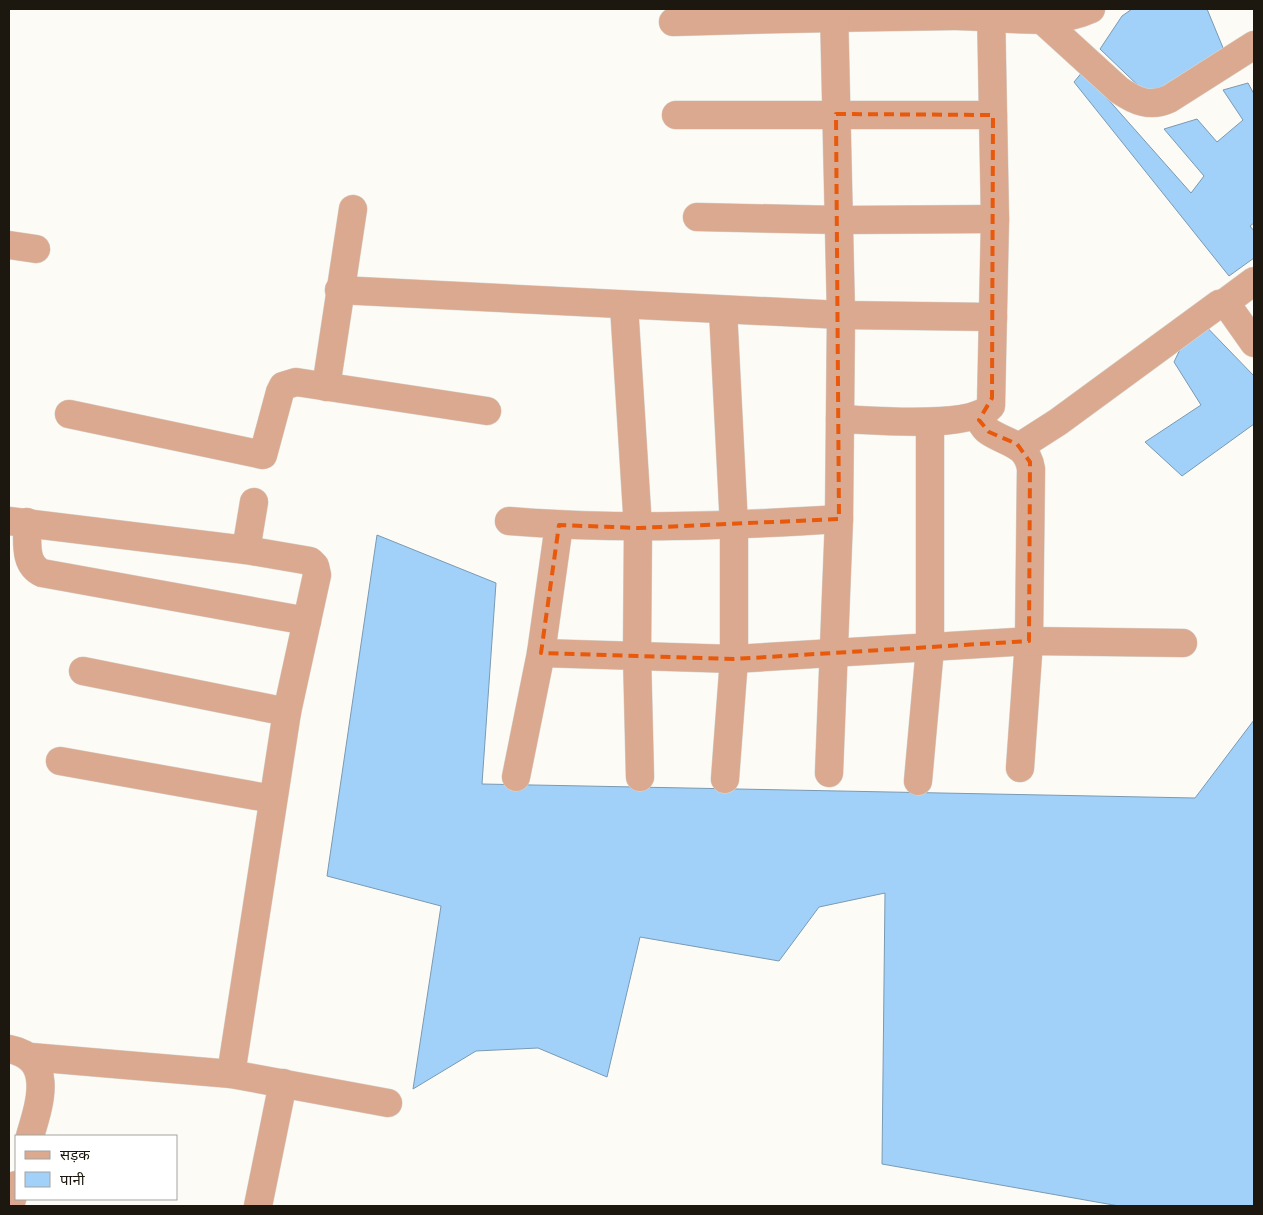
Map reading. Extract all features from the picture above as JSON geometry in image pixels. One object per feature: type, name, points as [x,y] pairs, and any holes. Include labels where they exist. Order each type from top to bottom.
[{"type":"street","points":[[673,22],[835,13],[991,12],[1041,19],[1076,16],[1091,9]]},
{"type":"street","points":[[840,419],[930,422],[977,415],[986,412],[991,406],[995,219],[991,12]]},
{"type":"street","points":[[829,773],[839,519],[841,315],[835,13]]},
{"type":"street","points":[[1041,19],[1119,90],[1132,99],[1148,104],[1160,104],[1169,99],[1254,45]]},
{"type":"street","points":[[676,115],[993,114]]},
{"type":"street","points":[[326,386],[339,290],[353,209]]},
{"type":"street","points":[[697,217],[839,220],[995,219]]},
{"type":"street","points":[[9,245],[36,250]]},
{"type":"street","points":[[1019,447],[1058,422],[1215,306],[1223,304],[1254,281]]},
{"type":"street","points":[[339,290],[841,315],[993,317]]},
{"type":"street","points":[[1223,304],[1230,308],[1254,343]]},
{"type":"street","points":[[624,305],[638,528],[637,655],[640,777]]},
{"type":"street","points":[[723,310],[734,526],[734,659],[725,779]]},
{"type":"street","points":[[69,414],[263,455],[280,392],[284,386],[296,382],[487,411]]},
{"type":"street","points":[[977,415],[989,432],[1019,447],[1027,455],[1032,476],[1029,641],[1020,768]]},
{"type":"street","points":[[918,781],[930,648],[930,422]]},
{"type":"street","points":[[246,550],[254,502]]},
{"type":"street","points":[[509,521],[638,528],[734,526],[839,519]]},
{"type":"street","points":[[230,1074],[287,712],[307,622],[316,575],[315,566],[310,561],[246,550],[18,522],[28,558],[34,569],[42,573],[307,622]]},
{"type":"street","points":[[516,777],[541,653],[559,525]]},
{"type":"street","points":[[541,653],[734,659],[1029,641],[1183,643]]},
{"type":"street","points":[[83,672],[287,712]]},
{"type":"street","points":[[60,761],[273,799]]},
{"type":"street","points":[[20,1053],[230,1074],[388,1103]]},
{"type":"street","points":[[20,1053],[39,1074],[40,1092],[30,1135]]},
{"type":"street","points":[[258,1206],[283,1083]]},
{"type":"street","points":[[10,1206],[15,1188]]},
{"type":"highlighted area","points":[[836,114],[993,115],[992,398],[979,420],[989,432],[1017,444],[1030,462],[1029,641],[734,659],[541,653],[559,525],[638,528],[839,519]]},
{"type":"water","points":[[1132,9],[1207,9],[1226,55],[1150,97],[1100,49],[1122,16]]},
{"type":"water","points":[[1083,71],[1191,193],[1204,176],[1164,129],[1197,119],[1217,142],[1243,120],[1223,90],[1248,83],[1254,94],[1254,223],[1250,226],[1254,231],[1254,258],[1229,276],[1074,82]]},
{"type":"water","points":[[1196,316],[1254,376],[1254,424],[1182,476],[1145,442],[1201,405],[1174,362]]},
{"type":"water","points":[[377,535],[496,583],[482,784],[1195,798],[1254,720],[1254,1206],[1119,1206],[882,1164],[885,893],[819,907],[779,961],[640,937],[607,1077],[538,1048],[476,1051],[413,1089],[441,906],[327,876]]}]
